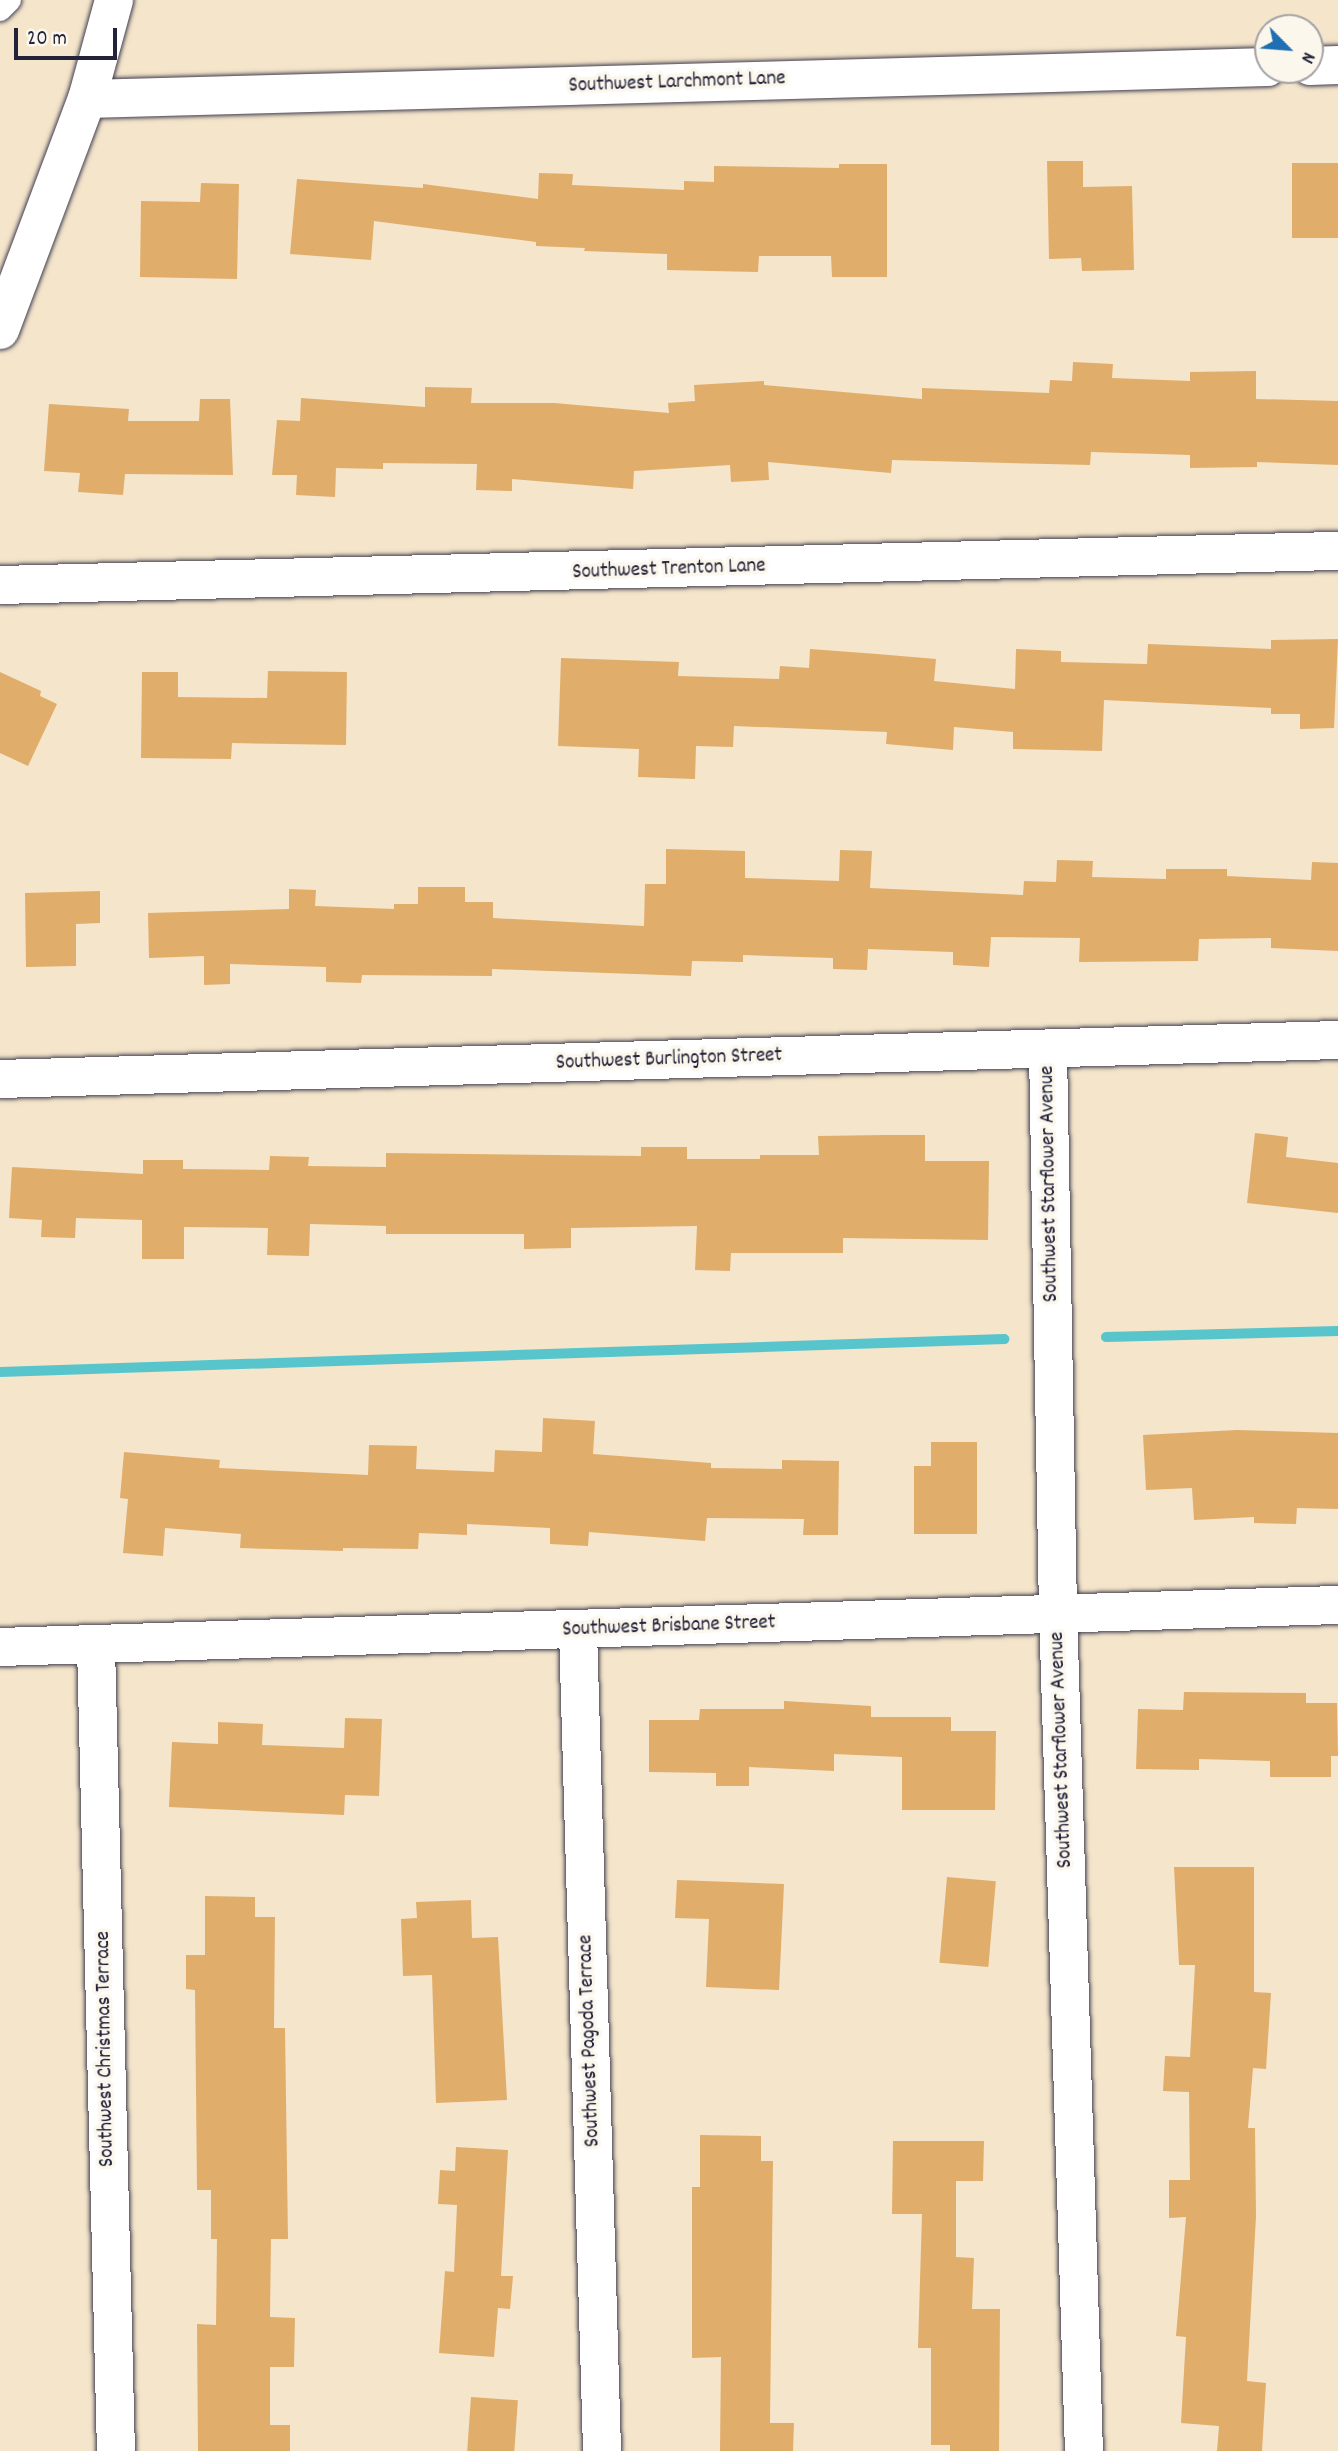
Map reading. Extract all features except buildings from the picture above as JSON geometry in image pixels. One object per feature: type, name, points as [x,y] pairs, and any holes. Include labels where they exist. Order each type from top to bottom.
[{"type":"street","points":[[0,330],[87,99],[114,0]]},
{"type":"street","name":"Southwest Larchmont Lane","points":[[87,99],[1254,67]]},
{"type":"street","name":"Southwest Trenton Lane","points":[[0,585],[1338,551]]},
{"type":"street","name":"Southwest Burlington Street","points":[[0,1079],[1338,1040]]},
{"type":"street","name":"Southwest Starflower Avenue","points":[[1048,1050],[1058,1611],[1084,2451]]},
{"type":"street","name":"Southwest Brisbane Street","points":[[0,1647],[578,1630],[1058,1611],[1338,1605]]},
{"type":"street","name":"Southwest Pagoda Terrace","points":[[578,1630],[602,2451]]},
{"type":"street","name":"Southwest Christmas Terrace","points":[[96,1646],[116,2451]]},
{"type":"lane","points":[[0,10],[10,0]]},
{"type":"waterway","points":[[1106,1337],[1338,1331]]},
{"type":"waterway","points":[[0,1372],[1004,1339]]}]
